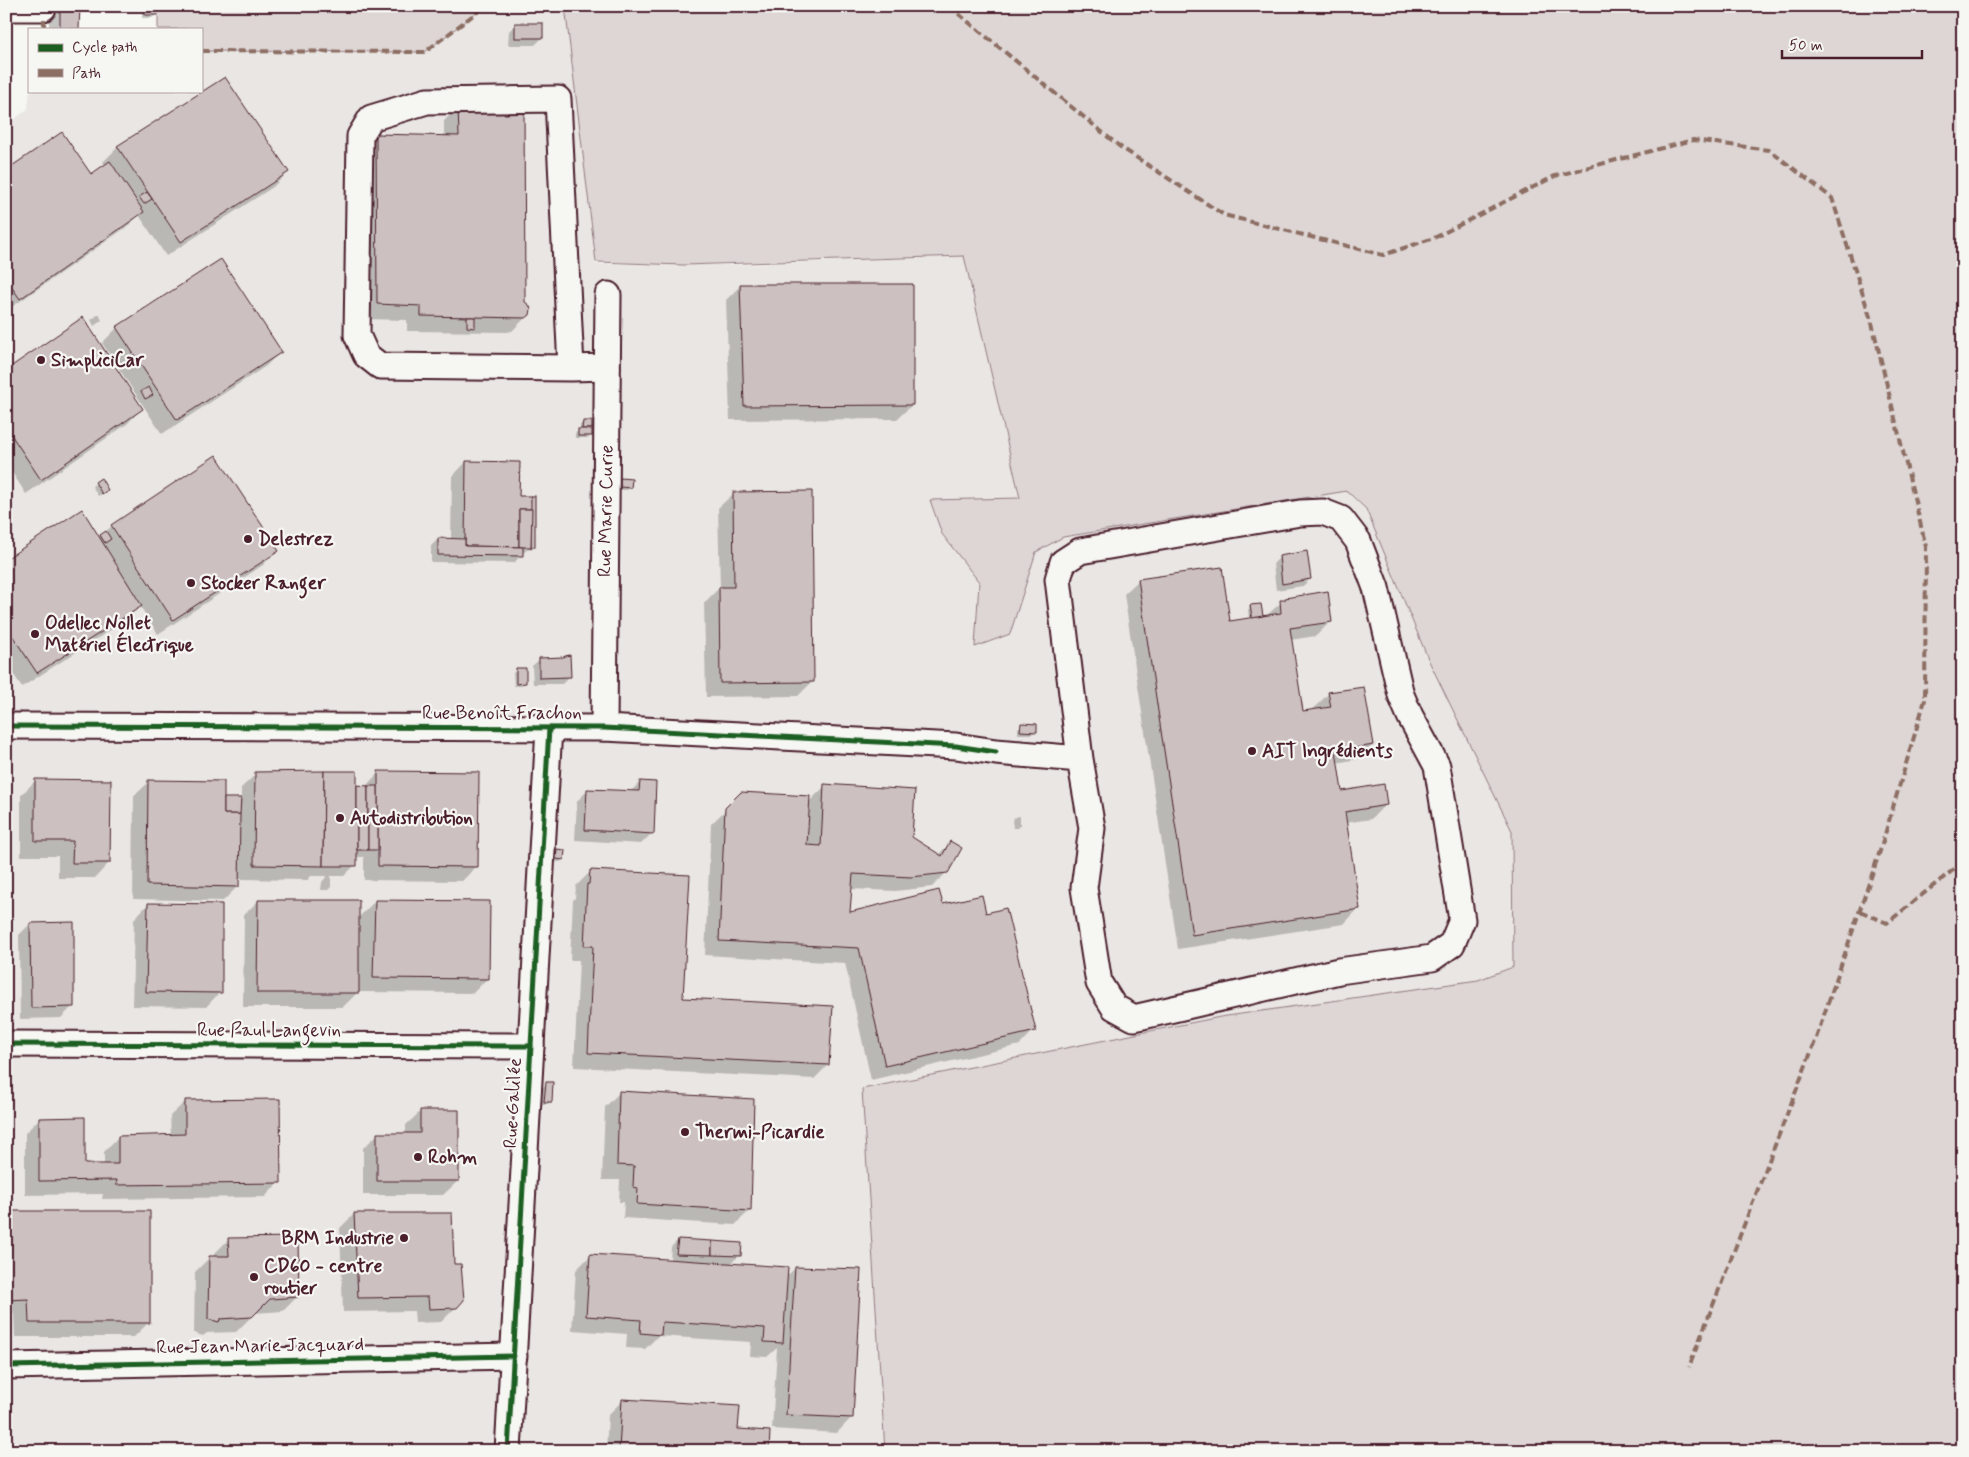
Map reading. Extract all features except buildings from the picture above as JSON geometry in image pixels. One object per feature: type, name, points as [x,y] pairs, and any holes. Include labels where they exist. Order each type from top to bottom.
[{"type":"street","points":[[6,8],[43,11]]},
{"type":"street","points":[[571,368],[558,99],[427,101],[371,118],[360,136],[358,336],[366,355],[380,366],[571,368],[607,367]]},
{"type":"street","name":"Rue Marie Curie","points":[[604,728],[608,295]]},
{"type":"street","points":[[1324,512],[1341,519],[1358,541],[1376,588],[1404,702],[1437,766],[1462,920],[1452,944],[1432,958],[1339,971],[1134,1018],[1114,1007],[1099,983],[1084,888],[1092,828],[1080,759],[1058,579],[1063,562],[1080,551],[1300,513],[1324,512]]},
{"type":"street","name":"Rue Benoît Frachon","points":[[6,726],[604,728],[956,746],[996,752],[1080,759]]},
{"type":"street","name":"Rue Galilée","points":[[508,1451],[549,728]]},
{"type":"street","name":"Rue Paul Langevin","points":[[6,1044],[531,1046]]},
{"type":"street","name":"Rue Jean Marie Jacquard","points":[[6,1366],[514,1356]]},
{"type":"shaded area","points":[[158,6],[485,6],[425,52],[202,51],[202,28],[158,28]]},
{"type":"shaded area","points":[[485,6],[565,6],[596,264],[740,265],[964,256],[1020,498],[930,500],[942,534],[979,582],[975,647],[1010,634],[1036,552],[1063,537],[1347,491],[1366,509],[1429,661],[1512,831],[1513,967],[1478,980],[1220,1017],[862,1089],[885,1451],[6,1451],[6,126],[28,109],[30,92],[202,92],[202,51],[425,52]]},
{"type":"shaded area","points":[[565,6],[1963,6],[1963,1451],[885,1451],[862,1089],[1220,1017],[1478,980],[1513,967],[1512,831],[1429,661],[1366,509],[1347,491],[1063,537],[1036,552],[1010,634],[975,647],[979,582],[942,534],[930,500],[1020,498],[964,256],[684,265],[596,262]]},
{"type":"marked path","points":[[202,51],[425,52],[485,6]]},
{"type":"marked path","points":[[949,6],[1119,146],[1224,215],[1383,255],[1434,238],[1555,176],[1693,140],[1769,150],[1832,198],[1872,323],[1926,547],[1925,700],[1880,851],[1813,1047],[1689,1367]]},
{"type":"marked path","points":[[44,19],[44,28]]},
{"type":"marked path","points":[[1860,911],[1887,923],[1963,862]]},
{"type":"cycle path","points":[[6,726],[604,728],[956,746],[996,752]]},
{"type":"cycle path","points":[[508,1451],[549,728]]},
{"type":"cycle path","points":[[6,1044],[531,1046]]},
{"type":"cycle path","points":[[6,1366],[514,1356]]},
{"type":"place","name":"SimpliciCar","points":[[41,360]]},
{"type":"place","name":"Delestrez","points":[[248,539]]},
{"type":"place","name":"Stocker Ranger","points":[[191,583]]},
{"type":"place","name":"Odellec Nollet Matériel Électrique","points":[[35,634]]},
{"type":"place","name":"AIT Ingrédients","points":[[1252,751]]},
{"type":"place","name":"Autodistribution","points":[[340,818]]},
{"type":"place","name":"Thermi-Picardie","points":[[685,1132]]},
{"type":"place","name":"Rohm","points":[[418,1157]]},
{"type":"place","name":"BRM Industrie","points":[[404,1238]]},
{"type":"place","name":"CD60 - centre routier","points":[[254,1277]]}]
